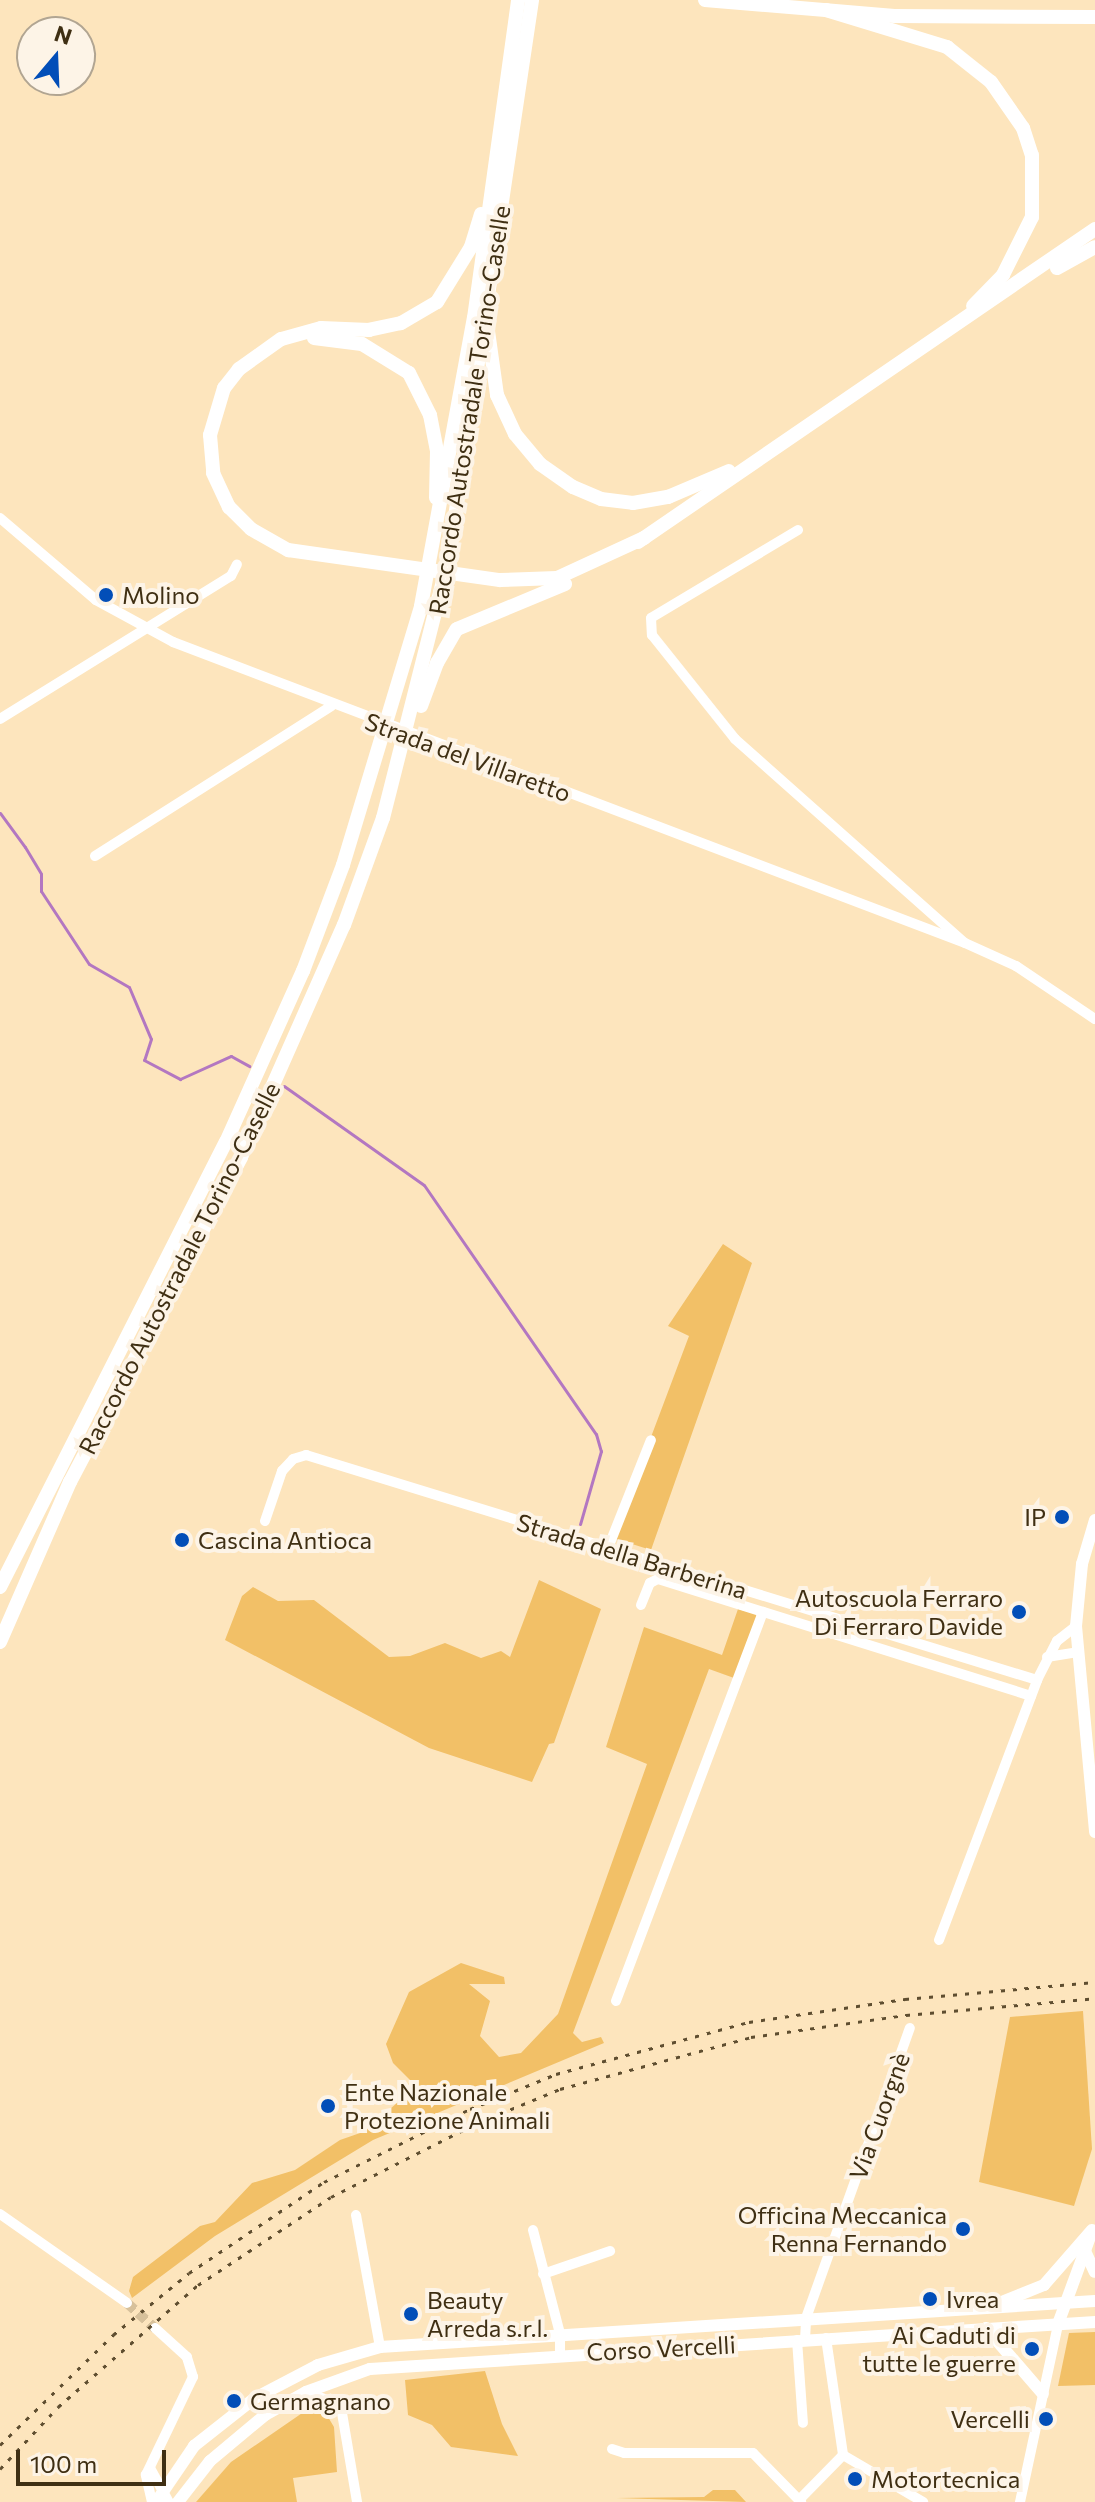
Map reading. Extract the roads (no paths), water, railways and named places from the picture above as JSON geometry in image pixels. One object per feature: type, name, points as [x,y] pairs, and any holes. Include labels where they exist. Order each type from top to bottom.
[{"type":"highway","name":"Raccordo Autostradale Torino-Caselle","points":[[0,1642],[49,1527],[241,1157],[344,925],[414,717],[449,557],[485,320],[517,52],[518,0]]},
{"type":"highway","name":"Raccordo Autostradale Torino-Caselle","points":[[0,1587],[30,1518],[226,1142],[303,971],[378,758],[421,606],[474,318],[495,151],[532,0]]},
{"type":"highway","points":[[705,0],[826,10],[1095,17]]},
{"type":"highway","points":[[826,10],[913,35],[973,64],[1008,102],[1032,155],[1032,217],[1020,247],[981,299],[936,337]]},
{"type":"highway","points":[[495,151],[471,247],[437,302],[401,323],[369,330],[321,328],[270,346],[247,361],[224,388],[212,423],[210,455],[229,507],[277,546],[346,561],[541,581],[577,572],[644,538]]},
{"type":"highway","points":[[1003,296],[1095,229]]},
{"type":"highway","points":[[414,717],[437,663],[457,629],[501,607],[590,576],[751,461],[936,337],[1003,296],[1095,247]]},
{"type":"highway","points":[[485,320],[497,395],[515,434],[540,464],[573,487],[601,499],[633,503],[668,497],[751,461]]},
{"type":"highway","points":[[270,346],[313,338],[362,344],[409,373],[424,395],[437,451],[432,549]]},
{"type":"main road","points":[[1095,1520],[1082,1564],[1076,1626],[1095,1832]]},
{"type":"main road","points":[[1058,2324],[1094,2227]]},
{"type":"main road","points":[[985,2308],[1044,2285],[1094,2227]]},
{"type":"main road","points":[[1085,2251],[1095,2272]]},
{"type":"main road","name":"Corso Vercelli","points":[[159,2500],[194,2446],[255,2398],[318,2365],[380,2347],[1095,2301]]},
{"type":"main road","name":"Corso Vercelli","points":[[178,2502],[237,2436],[306,2392],[342,2377],[396,2365],[1095,2322]]},
{"type":"main road","points":[[986,2328],[1043,2394]]},
{"type":"street","name":"Strada del Villaretto","points":[[0,518],[55,570],[143,628],[331,706],[965,943],[1016,966],[1095,1019]]},
{"type":"street","name":"Strada del Villaretto","points":[[798,530],[651,618],[652,635],[735,739],[872,865],[954,927],[965,943]]},
{"type":"street","points":[[0,719],[231,576],[237,564]]},
{"type":"street","points":[[95,856],[331,706]]},
{"type":"street","points":[[608,1548],[651,1440]]},
{"type":"street","name":"Strada della Barberina","points":[[265,1521],[282,1471],[293,1459],[306,1455],[1037,1680]]},
{"type":"street","name":"Strada della Barberina","points":[[641,1605],[650,1583],[658,1579],[1031,1696]]},
{"type":"street","name":"Strada della Barberina","points":[[616,2001],[763,1612]]},
{"type":"street","points":[[939,1940],[1047,1657],[1060,1638],[1076,1626]]},
{"type":"street","points":[[1047,1657],[1078,1652]]},
{"type":"street","name":"Via Cuorgnè","points":[[803,2423],[801,2340],[806,2318],[910,2028]]},
{"type":"street","points":[[0,2214],[127,2303]]},
{"type":"street","points":[[356,2215],[380,2347]]},
{"type":"street","points":[[533,2230],[560,2334],[560,2353]]},
{"type":"street","points":[[543,2274],[610,2251]]},
{"type":"street","points":[[1020,2502],[1058,2324]]},
{"type":"street","points":[[155,2328],[187,2357],[193,2377],[150,2468],[159,2500]]},
{"type":"street","points":[[826,2338],[843,2455]]},
{"type":"street","points":[[306,2392],[332,2402],[342,2413],[357,2502]]},
{"type":"street","points":[[612,2449],[624,2453],[753,2453],[800,2501],[843,2455]]},
{"type":"street","points":[[843,2455],[923,2502]]},
{"type":"waterway","points":[[0,813],[41,874],[41,891],[89,964],[129,987],[151,1039],[144,1060],[180,1079],[231,1056],[249,1066]]},
{"type":"waterway","points":[[284,1086],[424,1185],[596,1434],[601,1451],[580,1524]]},
{"type":"tunnel","points":[[127,2303],[155,2328]]},
{"type":"railway","points":[[0,2445],[113,2335],[189,2273],[324,2182],[470,2109],[556,2074],[749,2022],[905,1999],[1095,1982]]},
{"type":"railway","points":[[0,2469],[58,2407],[198,2285],[331,2197],[477,2123],[560,2089],[751,2037],[906,2015],[1095,1998]]},
{"type":"place","name":"Molino","points":[[106,595]]},
{"type":"place","name":"IP","points":[[1062,1517]]},
{"type":"place","name":"Cascina Antioca","points":[[182,1540]]},
{"type":"place","name":"Autoscuola Ferraro Di Ferraro Davide","points":[[1019,1612]]},
{"type":"place","name":"Ente Nazionale Protezione Animali","points":[[328,2106]]},
{"type":"place","name":"Officina Meccanica Renna Fernando","points":[[963,2229]]},
{"type":"place","name":"Ivrea","points":[[930,2299]]},
{"type":"place","name":"Beauty Arreda s.r.l.","points":[[411,2314]]},
{"type":"place","name":"Ai Caduti di tutte le guerre","points":[[1032,2349]]},
{"type":"place","name":"Germagnano","points":[[234,2401]]},
{"type":"place","name":"Vercelli","points":[[1046,2419]]},
{"type":"place","name":"Motortecnica","points":[[855,2479]]}]
